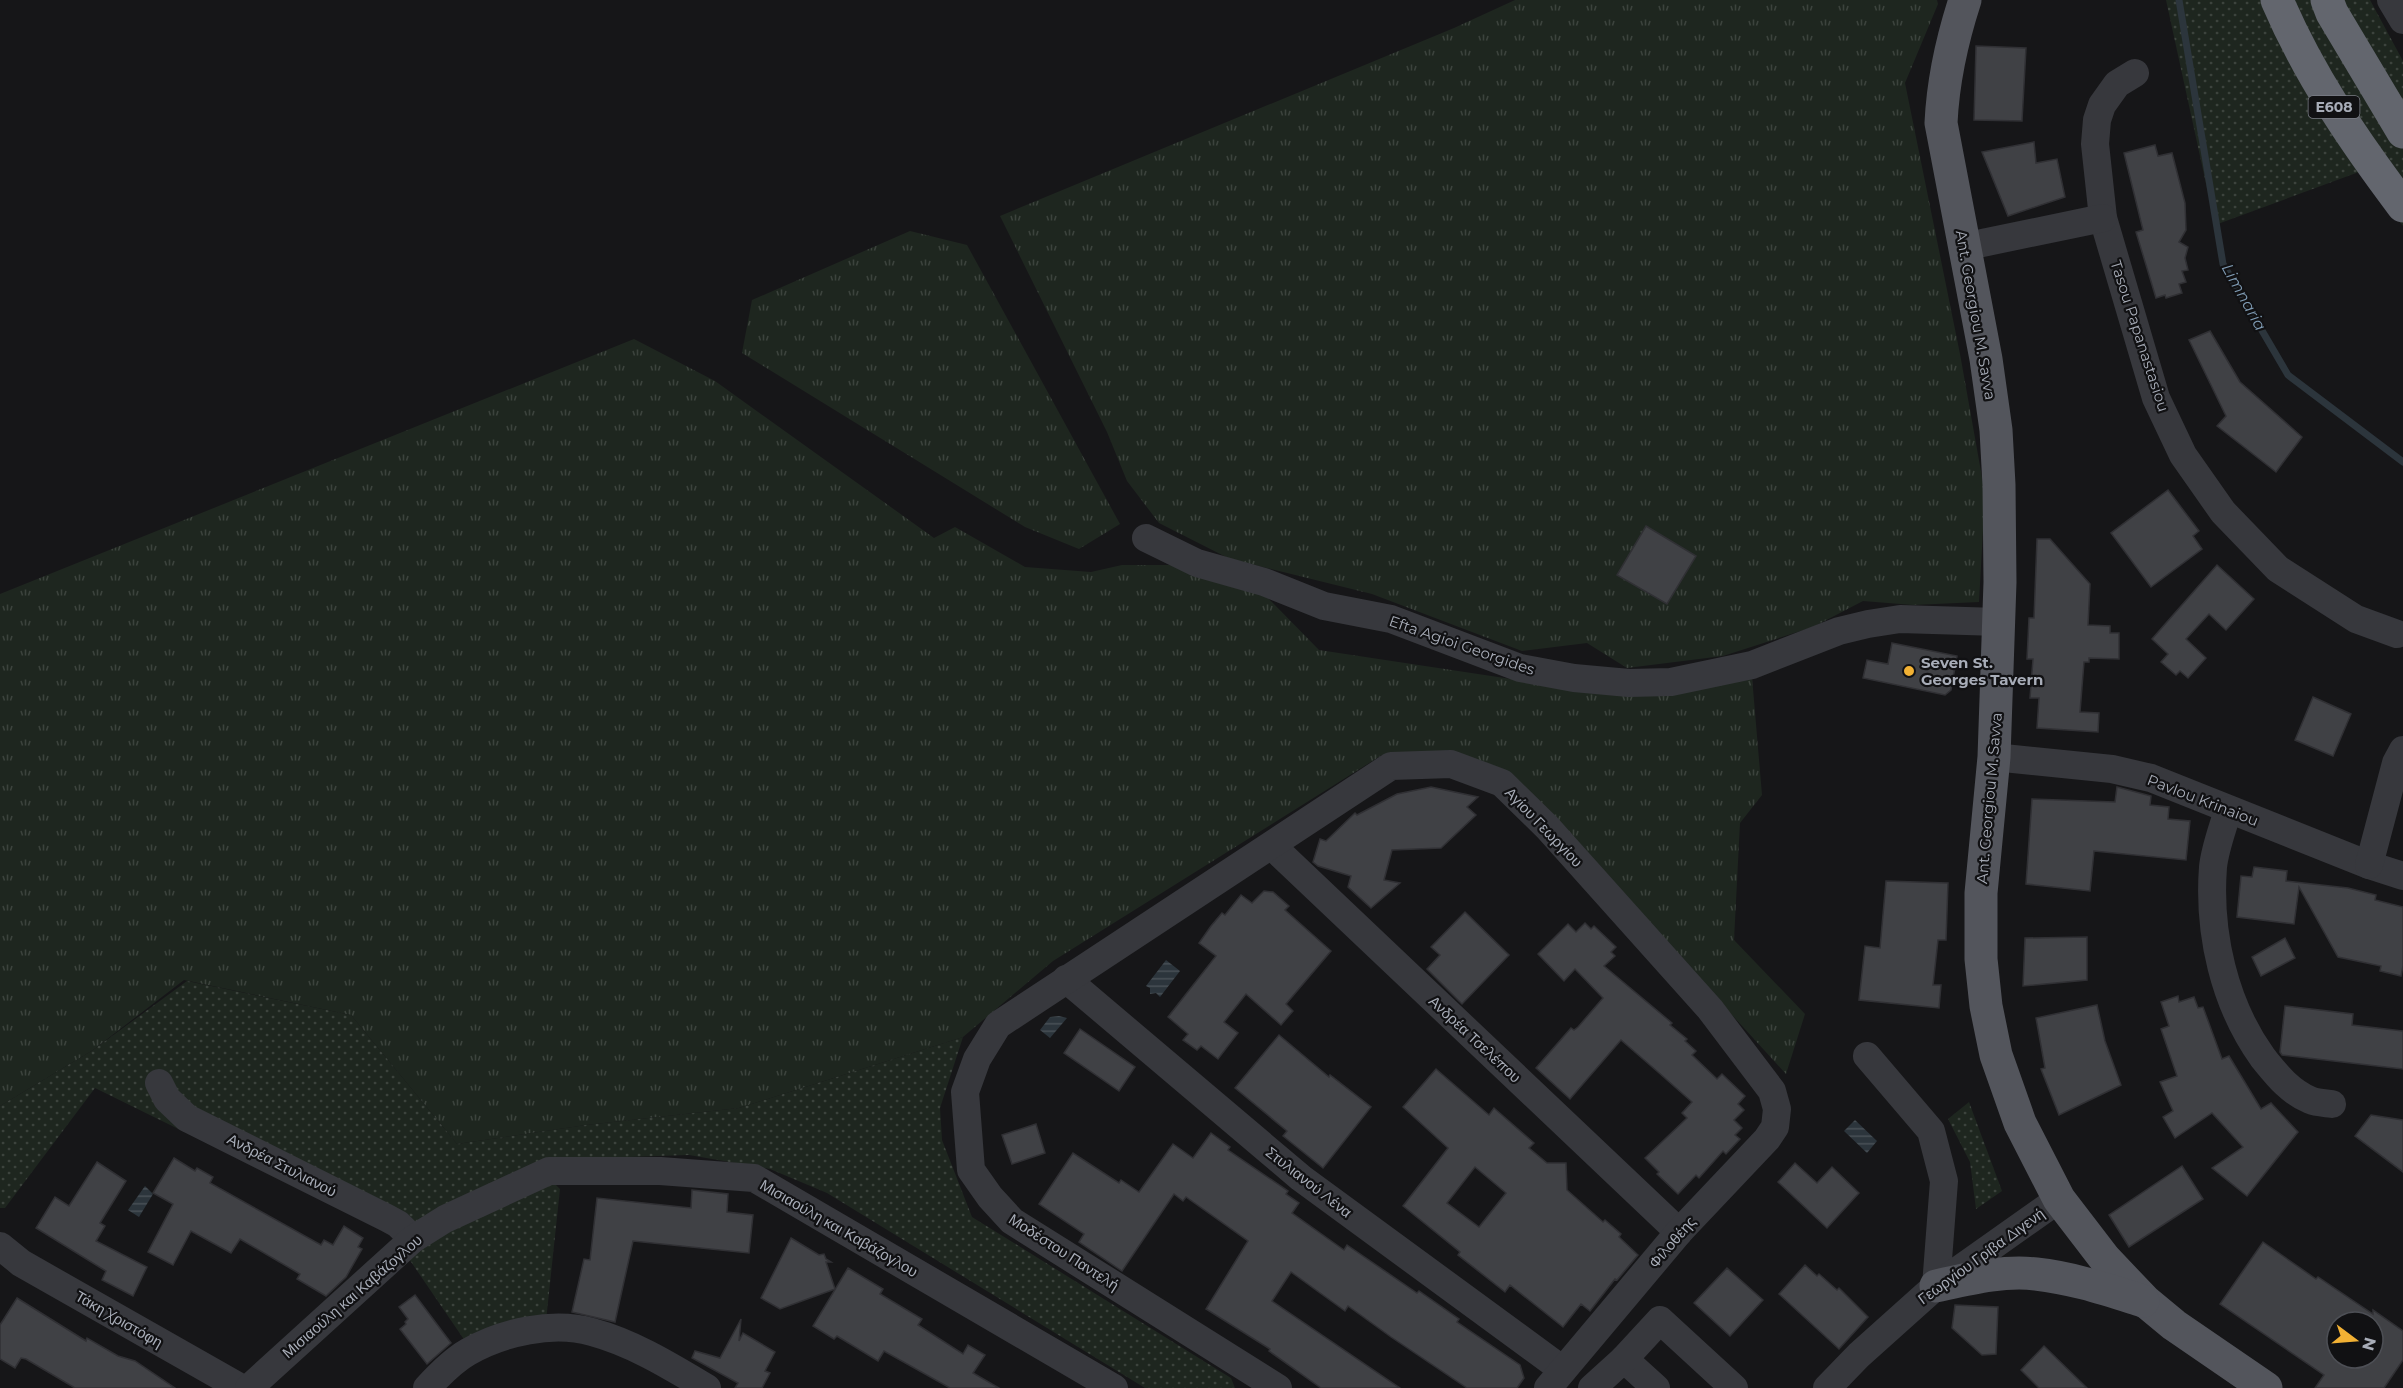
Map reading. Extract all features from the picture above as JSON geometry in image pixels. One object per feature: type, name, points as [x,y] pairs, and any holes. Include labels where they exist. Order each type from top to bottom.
[{"type":"highway","name":"E608","points":[[2277,0],[2295,43],[2357,144],[2403,206]]},
{"type":"highway","name":"E608","points":[[2327,0],[2332,14],[2403,132]]},
{"type":"main road","name":"Ant. Georgiou M. Savva","points":[[1965,0],[1947,69],[1942,97],[1941,123],[1986,359],[1996,429],[1999,485],[1999,622],[1994,757],[1981,893],[1980,959],[1986,1006],[1996,1055],[2020,1124],[2059,1199],[2105,1259],[2145,1302],[2174,1325],[2266,1388]]},
{"type":"main road","points":[[1936,1286],[1992,1275],[2034,1273],[2082,1282],[2145,1302]]},
{"type":"street","points":[[2391,0],[2403,20]]},
{"type":"street","name":"Tasou Papanastasiou","points":[[2135,73],[2117,84],[2102,105],[2097,120],[2095,144],[2103,218],[2156,398],[2183,455],[2223,512],[2278,569],[2356,619],[2397,634]]},
{"type":"street","points":[[1963,247],[2103,218]]},
{"type":"street","name":"Efta Agioi Georgides","points":[[1146,538],[1197,563],[1264,582],[1324,606],[1391,619],[1520,668],[1574,678],[1629,683],[1671,682],[1752,665],[1839,631],[1868,624],[1900,619],[1999,622]]},
{"type":"street","points":[[2369,865],[2396,763],[2403,750]]},
{"type":"street","name":"Pavlou Krinaiou","points":[[1994,757],[2112,769],[2151,778],[2369,865],[2403,876]]},
{"type":"street","name":"Αγίου Γεωργίου","points":[[1066,979],[1391,766],[1451,764],[1502,783],[1547,827],[1710,1009],[1772,1091]]},
{"type":"street","points":[[2228,810],[2213,865],[2213,895],[2215,927],[2231,1001],[2252,1041],[2279,1079],[2295,1092],[2312,1101],[2332,1104]]},
{"type":"street","name":"Ανδρέα Τσελέπου","points":[[1272,846],[1679,1233]]},
{"type":"street","name":"Στυλιανού Λένα","points":[[1066,979],[1301,1178],[1556,1379]]},
{"type":"street","name":"Μοδέστου Παντελή","points":[[1066,979],[998,1025],[977,1059],[965,1092],[971,1170],[990,1197],[1012,1221],[1278,1388]]},
{"type":"street","points":[[1867,1056],[1931,1131],[1944,1181],[1936,1286]]},
{"type":"street","name":"Ανδρέα Στυλιανού","points":[[159,1083],[167,1099],[187,1118],[387,1218],[398,1224],[413,1239]]},
{"type":"street","name":"Φιλοθέης","points":[[1556,1379],[1679,1233],[1767,1139],[1775,1127],[1777,1108],[1772,1091]]},
{"type":"street","name":"Μισιαούλη και Καβάζογλου","points":[[249,1388],[413,1239],[445,1219],[549,1171],[660,1171],[754,1178],[1114,1388]]},
{"type":"street","name":"Γεωργίου Γρίβα Διγενή","points":[[1827,1388],[1859,1355],[1936,1286],[2059,1199]]},
{"type":"street","name":"Τάκη Χριστόφη","points":[[0,1246],[21,1263],[241,1388]]},
{"type":"street","points":[[1592,1388],[1624,1359],[1660,1320],[1734,1388]]},
{"type":"street","points":[[427,1388],[466,1353],[492,1341],[520,1333],[559,1329],[589,1331],[615,1339],[694,1385]]},
{"type":"street","points":[[1624,1359],[1656,1388]]},
{"type":"green space","points":[[1515,0],[1937,0],[1938,4],[1905,83],[1960,354],[1985,494],[1979,602],[1913,605],[1863,601],[1813,627],[1723,656],[1627,668],[1587,643],[1522,651],[1372,594],[1230,559],[1159,523],[1127,481],[1107,432],[1000,216],[1454,28]]},
{"type":"green space","points":[[2166,0],[2370,0],[2403,61],[2403,226],[2359,172],[2215,225]]},
{"type":"green space","points":[[910,231],[967,245],[1120,524],[1079,549],[1025,527],[742,353],[752,300]]},
{"type":"green space","points":[[634,339],[715,381],[934,538],[955,527],[1025,567],[1091,572],[1122,565],[1172,565],[1264,594],[1319,650],[1570,688],[1752,677],[1762,795],[1740,823],[1734,940],[1805,1014],[1786,1074],[1701,981],[1448,751],[1382,755],[1053,961],[963,1037],[739,1108],[586,1125],[457,1144],[351,1015],[184,980],[93,1050],[0,1106],[0,594]]},
{"type":"green space","points":[[187,981],[351,1015],[457,1144],[586,1125],[739,1108],[963,1037],[940,1108],[942,1140],[972,1217],[1231,1378],[1235,1388],[1145,1388],[827,1193],[770,1169],[689,1155],[566,1159],[546,1175],[560,1189],[546,1321],[465,1341],[392,1234],[95,1088],[5,1208],[0,1208],[0,1106],[93,1050]]},
{"type":"green space","points":[[1969,1102],[2002,1191],[1976,1209],[1970,1162],[1948,1119]]},
{"type":"shaded area","points":[[1166,960],[1180,971],[1160,997],[1156,993],[1150,994],[1150,988],[1146,986]]},
{"type":"shaded area","points":[[1050,1017],[1067,1018],[1050,1038],[1040,1030]]},
{"type":"shaded area","points":[[1855,1120],[1877,1141],[1867,1153],[1844,1131]]},
{"type":"shaded area","points":[[145,1186],[153,1194],[139,1217],[128,1210]]},
{"type":"building","points":[[1976,46],[2026,48],[2022,121],[1974,120]]},
{"type":"building","points":[[2034,142],[2036,163],[2057,159],[2065,197],[2008,216],[1982,152]]},
{"type":"building","points":[[2155,145],[2158,156],[2172,153],[2185,203],[2186,230],[2179,242],[2188,247],[2185,258],[2188,270],[2182,271],[2186,282],[2179,284],[2182,293],[2166,298],[2165,295],[2156,298],[2136,232],[2143,230],[2124,153]]},
{"type":"building","points":[[2210,331],[2240,382],[2302,437],[2276,472],[2217,426],[2226,416],[2189,340]]},
{"type":"building","points":[[2168,490],[2199,531],[2193,536],[2202,549],[2151,587],[2111,533]]},
{"type":"building","points":[[1646,526],[1696,556],[1667,604],[1617,575]]},
{"type":"building","points":[[2037,539],[2050,539],[2090,584],[2088,625],[2110,626],[2110,633],[2119,633],[2119,659],[2089,658],[2089,662],[2084,662],[2080,712],[2099,713],[2098,732],[2037,728],[2039,698],[2030,698],[2033,659],[2027,659],[2029,618],[2034,618]]},
{"type":"building","points":[[2217,565],[2254,599],[2226,630],[2209,614],[2186,639],[2206,658],[2188,678],[2180,671],[2176,675],[2161,662],[2168,654],[2152,639]]},
{"type":"building","name":"Seven St. Georges Tavern","points":[[1892,643],[1957,656],[1951,690],[1945,695],[1863,678],[1867,660],[1888,664]]},
{"type":"building","points":[[2313,697],[2351,714],[2333,756],[2295,740]]},
{"type":"building","points":[[1431,787],[1478,797],[1467,807],[1476,815],[1441,848],[1392,850],[1384,880],[1400,883],[1371,908],[1348,887],[1351,876],[1318,866],[1313,862],[1320,839],[1326,841],[1355,813],[1357,815],[1397,794]]},
{"type":"building","points":[[2117,787],[2151,796],[2150,805],[2169,807],[2168,819],[2190,821],[2186,860],[2094,851],[2090,891],[2026,884],[2032,799],[2115,802]]},
{"type":"building","points":[[2254,867],[2287,871],[2286,881],[2348,888],[2376,895],[2375,900],[2403,907],[2401,976],[2380,971],[2381,966],[2338,957],[2299,887],[2294,924],[2237,917],[2241,876],[2252,877]]},
{"type":"building","points":[[1886,881],[1948,883],[1946,940],[1938,940],[1933,985],[1941,985],[1939,1008],[1859,1000],[1865,946],[1880,948]]},
{"type":"building","points":[[1264,891],[1273,892],[1289,906],[1285,910],[1331,951],[1286,1004],[1293,1011],[1281,1025],[1246,994],[1224,1022],[1238,1033],[1218,1059],[1201,1046],[1197,1050],[1183,1040],[1188,1034],[1168,1017],[1216,956],[1199,943],[1211,926],[1222,913],[1225,915],[1241,895],[1252,903]]},
{"type":"building","points":[[1465,912],[1509,955],[1462,1004],[1427,969],[1440,955],[1431,947]]},
{"type":"building","points":[[1585,923],[1591,929],[1594,926],[1616,947],[1611,952],[1615,956],[1604,966],[1672,1023],[1670,1025],[1687,1039],[1685,1041],[1696,1051],[1692,1055],[1717,1079],[1722,1074],[1745,1096],[1738,1104],[1744,1110],[1734,1120],[1742,1128],[1735,1135],[1740,1139],[1726,1154],[1723,1151],[1699,1178],[1696,1175],[1678,1194],[1657,1174],[1659,1172],[1645,1158],[1687,1118],[1682,1113],[1692,1102],[1621,1040],[1570,1099],[1536,1068],[1571,1028],[1574,1030],[1578,1027],[1603,998],[1575,969],[1564,981],[1538,954],[1568,924],[1576,932]]},
{"type":"building","points":[[2087,937],[2087,980],[2023,986],[2025,938]]},
{"type":"building","points":[[2285,938],[2295,958],[2261,976],[2252,957]]},
{"type":"building","points":[[2178,996],[2179,1002],[2194,997],[2198,1008],[2203,1007],[2222,1059],[2229,1056],[2261,1109],[2271,1103],[2298,1132],[2247,1196],[2212,1168],[2243,1147],[2212,1113],[2175,1138],[2163,1117],[2173,1111],[2160,1082],[2177,1076],[2161,1029],[2169,1026],[2161,1002]]},
{"type":"building","points":[[2097,1005],[2105,1041],[2121,1085],[2059,1115],[2041,1069],[2045,1068],[2036,1018]]},
{"type":"building","points":[[2285,1006],[2353,1014],[2352,1025],[2403,1031],[2403,1069],[2282,1055],[2280,1052]]},
{"type":"building","points":[[1080,1029],[1135,1067],[1119,1091],[1064,1053]]},
{"type":"building","points":[[1279,1035],[1329,1077],[1330,1075],[1371,1107],[1323,1168],[1283,1136],[1287,1131],[1235,1088]]},
{"type":"building","points":[[1436,1069],[1489,1115],[1494,1108],[1534,1143],[1529,1148],[1547,1163],[1566,1163],[1567,1190],[1603,1222],[1605,1220],[1621,1234],[1619,1237],[1638,1255],[1617,1280],[1615,1279],[1590,1311],[1581,1304],[1563,1327],[1510,1285],[1505,1292],[1458,1255],[1460,1252],[1403,1206],[1448,1148],[1403,1107]],"holes":[[[1475,1167],[1506,1193],[1479,1227],[1447,1203]]]},
{"type":"building","points":[[2371,1115],[2403,1120],[2403,1172],[2355,1136]]},
{"type":"building","points":[[1036,1124],[1045,1153],[1012,1164],[1002,1135]]},
{"type":"building","points":[[1211,1133],[1230,1147],[1228,1150],[1288,1191],[1286,1194],[1299,1203],[1292,1213],[1344,1250],[1347,1245],[1417,1293],[1419,1291],[1459,1319],[1457,1322],[1520,1365],[1524,1378],[1517,1388],[1467,1388],[1348,1306],[1345,1311],[1291,1272],[1272,1301],[1400,1388],[1321,1388],[1269,1351],[1270,1349],[1206,1309],[1248,1241],[1186,1197],[1183,1201],[1174,1194],[1122,1271],[1079,1242],[1084,1234],[1039,1204],[1073,1153],[1119,1183],[1121,1180],[1139,1192],[1173,1144],[1193,1158]]},
{"type":"building","points":[[174,1158],[195,1171],[197,1168],[213,1177],[210,1183],[321,1245],[324,1240],[333,1245],[344,1226],[363,1238],[358,1247],[362,1249],[346,1277],[326,1296],[297,1279],[300,1274],[240,1239],[231,1253],[191,1231],[173,1265],[148,1252],[173,1204],[153,1193]]},
{"type":"building","points":[[97,1162],[126,1181],[100,1223],[105,1226],[96,1241],[147,1267],[133,1296],[102,1280],[106,1271],[36,1228],[55,1197],[69,1206]]},
{"type":"building","points":[[1795,1163],[1817,1183],[1832,1167],[1859,1193],[1827,1228],[1778,1182]]},
{"type":"building","points":[[2182,1166],[2203,1199],[2129,1247],[2109,1215]]},
{"type":"building","points":[[692,1190],[728,1194],[727,1212],[753,1215],[749,1253],[633,1241],[615,1322],[572,1312],[584,1259],[590,1260],[597,1198],[691,1208]]},
{"type":"building","points":[[791,1238],[819,1255],[824,1254],[831,1262],[826,1262],[835,1289],[780,1309],[761,1298]]},
{"type":"building","points":[[2263,1242],[2316,1279],[2318,1277],[2367,1310],[2325,1310],[2325,1370],[2385,1370],[2385,1318],[2403,1331],[2403,1360],[2384,1388],[2315,1388],[2324,1375],[2220,1304]]},
{"type":"building","points":[[1805,1265],[1837,1290],[1839,1288],[1868,1317],[1839,1349],[1779,1294]]},
{"type":"building","points":[[848,1268],[883,1289],[880,1294],[922,1319],[918,1325],[963,1354],[968,1345],[985,1355],[973,1373],[999,1388],[950,1388],[884,1351],[878,1361],[837,1336],[834,1339],[813,1326]]},
{"type":"building","points":[[1727,1268],[1763,1300],[1730,1336],[1694,1303]]},
{"type":"building","points":[[415,1295],[451,1343],[427,1364],[400,1329],[408,1319],[399,1307]]},
{"type":"building","points":[[17,1298],[86,1341],[87,1338],[118,1356],[135,1361],[175,1388],[75,1388],[26,1359],[21,1358],[15,1368],[0,1359],[0,1325]]},
{"type":"building","points":[[1955,1305],[1998,1307],[1996,1354],[1982,1355],[1952,1328]]},
{"type":"building","points":[[741,1319],[739,1341],[743,1333],[775,1352],[765,1371],[770,1373],[762,1388],[735,1388],[738,1383],[692,1358],[695,1351],[720,1358]]},
{"type":"building","points":[[2044,1346],[2087,1388],[2039,1388],[2021,1370]]},
{"type":"waterway","name":"Limnaria","points":[[2179,0],[2223,264],[2288,375],[2403,462]]},
{"type":"place","name":"Seven St. Georges Tavern","points":[[1909,671]]}]
